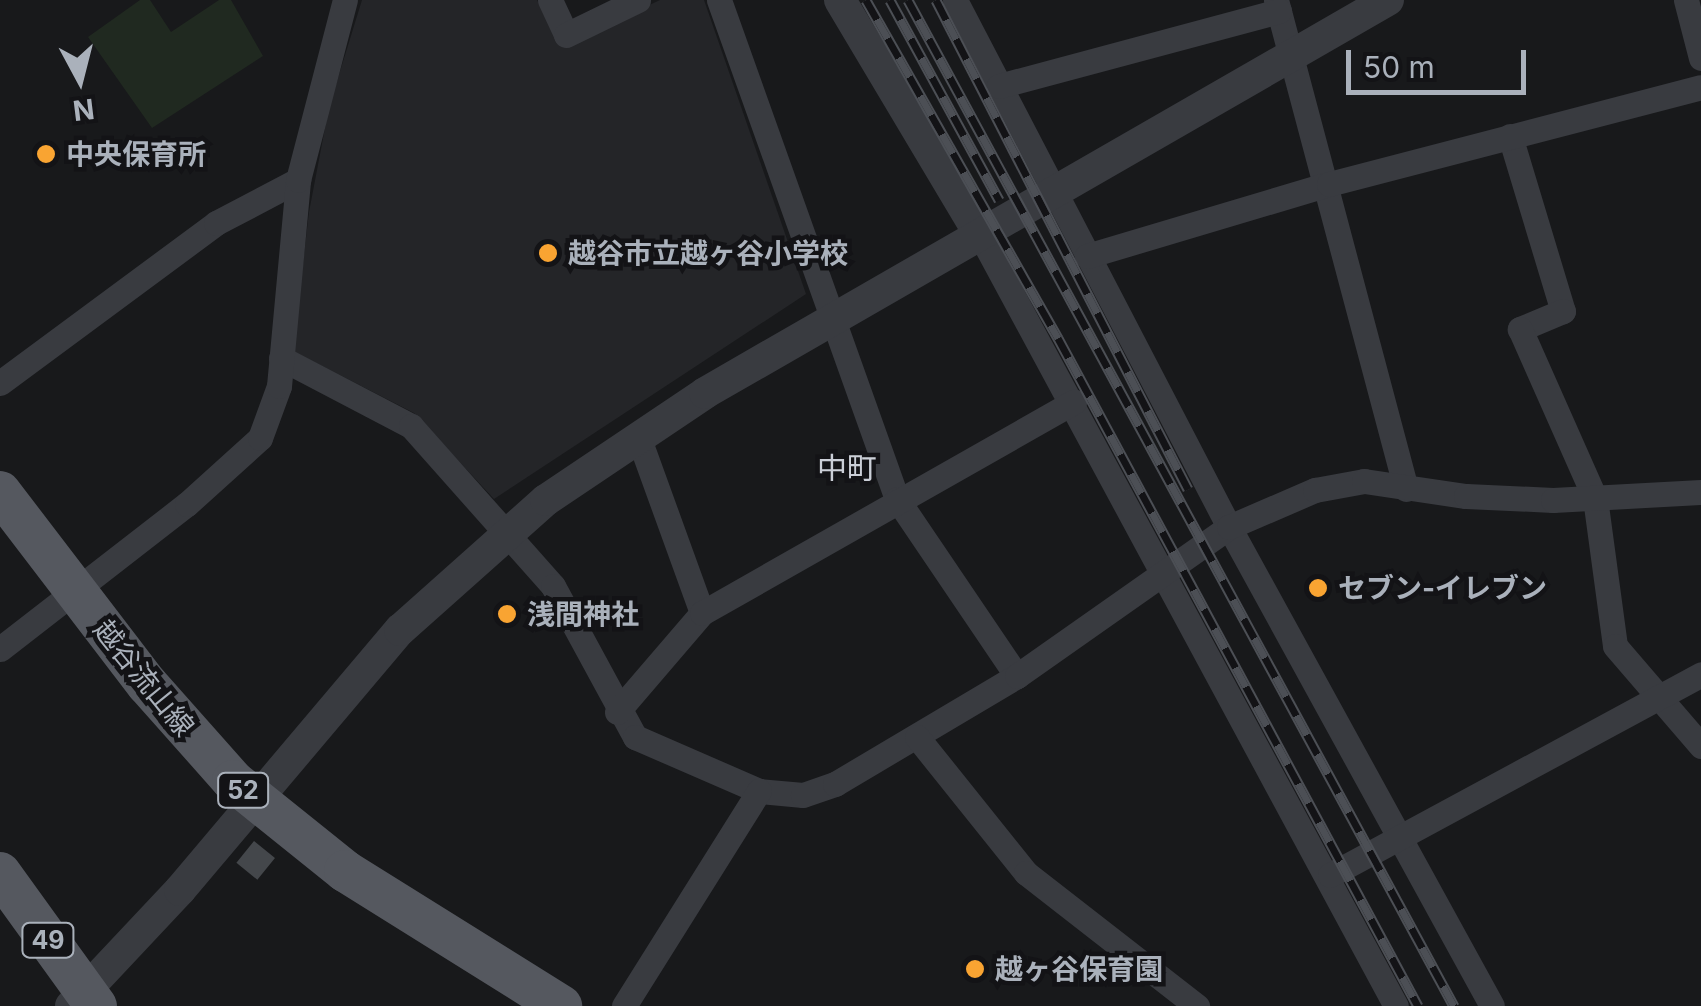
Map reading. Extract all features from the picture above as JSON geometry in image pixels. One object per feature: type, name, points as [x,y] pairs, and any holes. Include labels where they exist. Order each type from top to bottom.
[{"type":"main road","name":"越谷流山線","points":[[0,492],[187,732],[254,800],[345,871],[561,1006]]},
{"type":"main road","name":"49","points":[[0,873],[84,1001]]},
{"type":"street","points":[[0,649],[75,592],[260,438],[279,386],[298,180],[344,0]]},
{"type":"street","points":[[550,0],[566,34],[638,0]]},
{"type":"street","points":[[719,0],[830,320],[897,498],[1017,676]]},
{"type":"street","points":[[840,0],[1074,402],[1330,875],[1396,1006]]},
{"type":"street","points":[[956,0],[1229,527],[1492,1006]]},
{"type":"street","points":[[84,1001],[400,630],[508,531],[638,436],[830,320],[1388,0]]},
{"type":"street","points":[[1686,0],[1701,58]]},
{"type":"street","points":[[1000,86],[1277,5],[1328,184],[1406,488]]},
{"type":"street","points":[[1087,256],[1328,184],[1701,87]]},
{"type":"street","points":[[1510,136],[1563,311],[1520,329],[1595,498],[1615,646],[1701,746]]},
{"type":"street","points":[[0,383],[216,223],[298,180]]},
{"type":"street","points":[[281,358],[411,426],[508,531],[552,586],[617,712],[635,737],[759,791],[803,795],[835,784],[1017,676],[1229,527],[1315,490],[1364,481],[1406,488],[1595,498],[1701,492]]},
{"type":"street","points":[[617,712],[702,613],[897,498],[1074,402]]},
{"type":"street","points":[[638,436],[702,613]]},
{"type":"street","points":[[1330,875],[1701,674]]},
{"type":"street","points":[[917,737],[1026,872],[1196,1006]]},
{"type":"street","points":[[624,1006],[759,791]]},
{"type":"shaded area","points":[[140,0],[150,0],[171,32],[219,0],[231,0],[263,56],[152,128],[88,37]]},
{"type":"shaded area","name":"越谷市立越ヶ谷小学校","points":[[362,0],[537,0],[563,46],[660,0],[704,0],[806,294],[494,499],[414,413],[293,351],[309,212],[329,107]]},
{"type":"building","points":[[254,841],[275,858],[257,880],[236,863]]},
{"type":"railway","points":[[866,0],[1058,338],[1418,1006]]},
{"type":"railway","points":[[890,0],[999,200]]},
{"type":"railway","points":[[908,0],[1454,1006]]},
{"type":"railway","points":[[936,0],[1188,489]]},
{"type":"place","name":"中央保育所","points":[[46,154]]},
{"type":"place","name":"越谷市立越ヶ谷小学校","points":[[548,253]]},
{"type":"place","name":"セブン-イレブン","points":[[1318,588]]},
{"type":"place","name":"浅間神社","points":[[507,614]]},
{"type":"place","name":"越ヶ谷保育園","points":[[975,969]]},
{"type":"district","name":"中町","points":[[847,468]]}]
